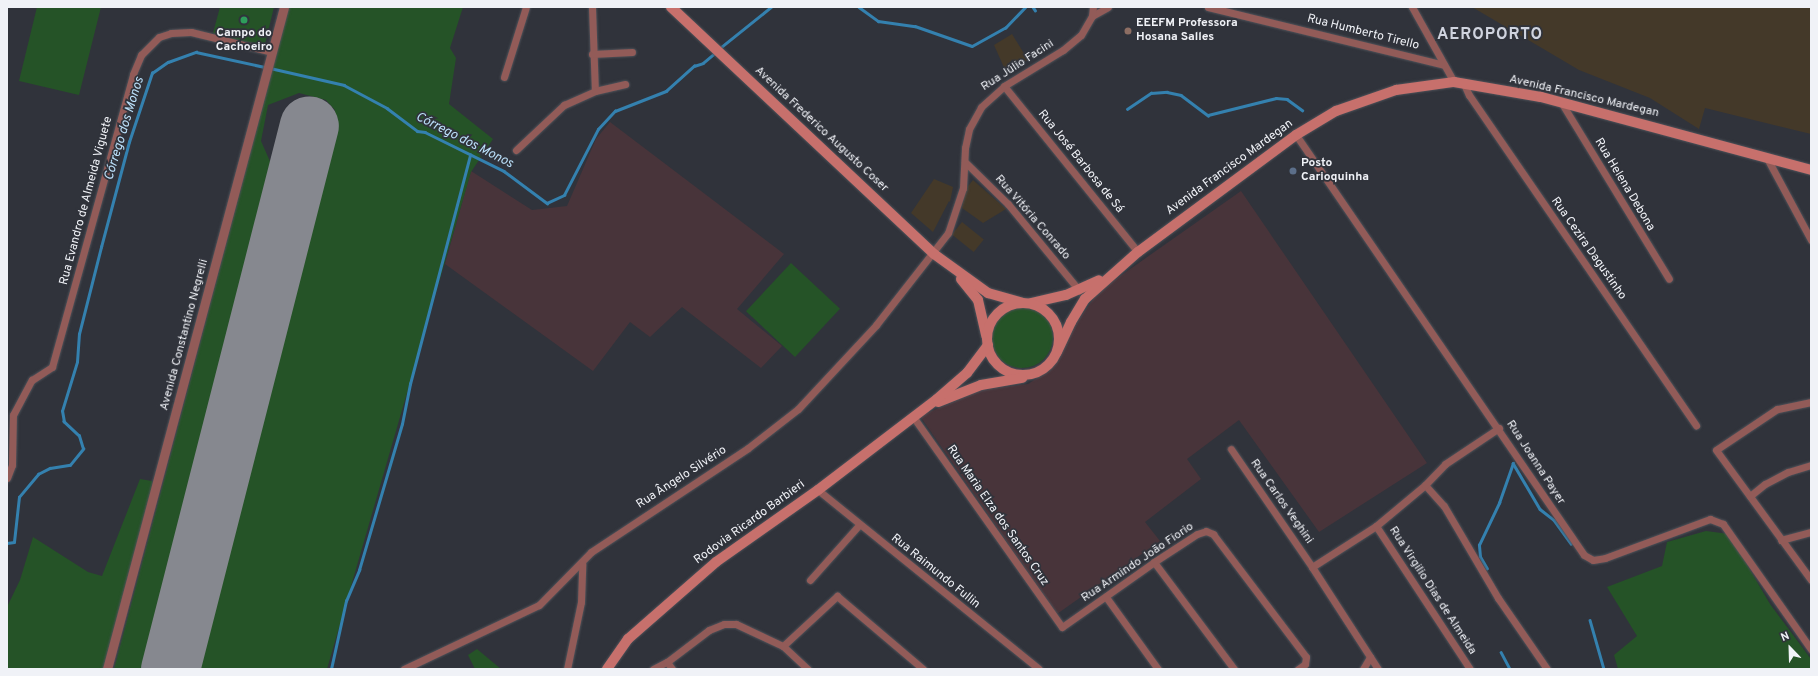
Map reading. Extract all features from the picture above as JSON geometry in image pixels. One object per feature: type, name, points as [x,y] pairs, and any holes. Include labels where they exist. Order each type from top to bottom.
[{"type":"main road","name":"Avenida Frederico Augusto Coser","points":[[671,7],[934,254],[954,270],[988,293],[1025,303]]},
{"type":"main road","name":"Avenida Francisco Mardegan","points":[[1057,352],[1071,322],[1085,299],[1114,271],[1138,252],[1296,135],[1336,111],[1396,90],[1454,82],[1561,102],[1768,160],[1811,170]]},
{"type":"main road","name":"Avenida Frederico Augusto Coser","points":[[954,270],[978,300],[987,342]]},
{"type":"main road","name":"Avenida Francisco Mardegan","points":[[1025,303],[1051,300],[1079,290],[1114,271]]},
{"type":"main road","points":[[1025,303],[1042,308],[1052,318],[1059,338],[1057,352],[1050,364],[1032,374],[972,388],[917,414],[966,373],[987,342],[990,326],[997,314],[1008,306],[1025,303]]},
{"type":"main road","points":[[987,342],[992,358],[1001,368],[1019,375],[1032,374]]},
{"type":"main road","name":"Rodovia Ricardo Barbieri","points":[[607,669],[628,640],[716,562],[818,490],[917,414]]},
{"type":"street","name":"Avenida Constantino Negrelli","points":[[107,669],[284,7]]},
{"type":"street","points":[[504,77],[526,7]]},
{"type":"street","points":[[592,7],[592,54],[595,91]]},
{"type":"street","points":[[1092,7],[1092,16],[1108,7]]},
{"type":"street","name":"Rua Humberto Tirello","points":[[1208,7],[1444,65]]},
{"type":"street","points":[[1412,7],[1454,82]]},
{"type":"street","name":"Rua Júlio Facini","points":[[934,254],[954,220],[963,188],[965,148],[975,116],[986,100],[1004,86],[1063,50],[1081,35],[1092,16]]},
{"type":"street","name":"Rua Evandro de Almeida Viguete","points":[[7,478],[12,465],[13,414],[32,380],[52,367],[133,74],[141,55],[159,37],[172,32],[191,32],[270,56]]},
{"type":"street","points":[[592,54],[632,52]]},
{"type":"street","points":[[516,150],[564,105],[595,91],[625,84]]},
{"type":"street","name":"Rua Cezira Dagustinho","points":[[1464,84],[1474,102],[1696,425]]},
{"type":"street","name":"Rua José Barbosa de Sá","points":[[1004,86],[1138,252]]},
{"type":"street","name":"Rua Helena Debona","points":[[1561,102],[1669,279]]},
{"type":"street","name":"Rua Joanna Payer","points":[[1296,135],[1499,428],[1584,555],[1592,560],[1605,558],[1710,520],[1723,524],[1811,649]]},
{"type":"street","points":[[1768,160],[1811,240]]},
{"type":"street","name":"Rua Vitória Conrado","points":[[965,162],[1008,204],[1079,290]]},
{"type":"street","name":"Rua Ângelo Silvério","points":[[404,669],[539,605],[582,564],[591,552],[748,448],[798,409],[876,325],[934,254]]},
{"type":"street","points":[[1811,402],[1777,409],[1716,450],[1811,580]]},
{"type":"street","name":"Rua Maria Elza dos Santos Cruz","points":[[917,414],[1062,627]]},
{"type":"street","points":[[1312,567],[1376,526],[1425,485],[1445,464],[1499,428]]},
{"type":"street","name":"Rua Carlos Veghini","points":[[1231,449],[1312,567],[1378,669]]},
{"type":"street","points":[[1750,496],[1765,484],[1788,472],[1811,465]]},
{"type":"street","points":[[1425,485],[1444,506],[1498,598],[1547,669]]},
{"type":"street","name":"Rua Raimundo Fullin","points":[[818,490],[859,525],[1039,669]]},
{"type":"street","points":[[810,580],[859,525]]},
{"type":"street","name":"Rua Virgilio Dias de Almeida","points":[[1376,526],[1470,669]]},
{"type":"street","name":"Rua Armindo João Fiorio","points":[[1062,627],[1154,562],[1197,534],[1206,531],[1213,534],[1306,657],[1306,664],[1298,669]]},
{"type":"street","points":[[1781,540],[1811,532]]},
{"type":"street","points":[[1154,562],[1234,669]]},
{"type":"street","points":[[567,669],[581,602],[582,564]]},
{"type":"street","points":[[783,646],[838,596],[923,669]]},
{"type":"street","points":[[1106,597],[1158,669]]},
{"type":"street","points":[[653,669],[667,662],[709,630],[724,624],[736,624],[749,627],[783,646],[808,669]]},
{"type":"street","points":[[1363,669],[1370,656]]},
{"type":"street","points":[[1028,669],[1029,661]]},
{"type":"street","points":[[667,662],[672,669]]},
{"type":"shaded area","points":[[1472,7],[1811,7],[1811,134],[1705,108],[1699,129],[1650,98],[1579,70]]},
{"type":"shaded area","points":[[1012,34],[1028,60],[1006,72],[994,45]]},
{"type":"shaded area","points":[[610,122],[784,254],[737,309],[782,346],[761,368],[682,307],[650,337],[630,322],[593,371],[445,264],[471,171],[532,210],[567,206],[596,139]]},
{"type":"shaded area","points":[[934,179],[953,187],[950,202],[949,201],[933,232],[911,213]]},
{"type":"shaded area","points":[[973,180],[1006,209],[983,223],[962,208],[965,190]]},
{"type":"shaded area","points":[[1241,191],[1427,463],[1319,532],[1239,420],[1187,459],[1201,479],[1145,522],[1160,541],[1057,614],[920,416],[981,390],[1028,384],[1042,375],[1058,356],[1070,332],[1099,291]]},
{"type":"shaded area","points":[[962,222],[984,240],[974,252],[952,234]]},
{"type":"green space","points":[[37,7],[101,7],[79,95],[19,81]]},
{"type":"green space","name":"Campo do Cachoeiro","points":[[220,7],[274,7],[265,44],[240,41],[213,33]]},
{"type":"green space","points":[[289,7],[463,7],[450,48],[456,58],[449,104],[493,139],[471,172],[327,669],[189,669],[335,110],[326,100],[299,93],[268,105],[261,141],[276,175],[150,669],[114,669]]},
{"type":"green space","points":[[791,263],[840,309],[795,357],[746,311]]},
{"type":"green space","points":[[1022,306],[1039,311],[1044,315],[1048,320],[1053,337],[1048,354],[1044,359],[1039,363],[1022,368],[1005,363],[1000,359],[996,354],[991,337],[996,320],[1000,315],[1005,311]]},
{"type":"green space","points":[[140,479],[152,481],[153,486],[106,669],[7,669],[7,607],[20,580],[33,537],[88,572],[102,576]]},
{"type":"green space","points":[[1706,531],[1729,534],[1770,604],[1811,659],[1811,669],[1618,669],[1614,655],[1637,636],[1607,587],[1662,566],[1667,542]]},
{"type":"green space","points":[[477,649],[501,669],[475,669],[468,655]]},
{"type":"waterway","name":"Córrego dos Monos","points":[[720,48],[771,7]]},
{"type":"waterway","name":"Córrego dos Monos","points":[[859,7],[878,21],[915,26],[972,46],[1005,28],[1025,7]]},
{"type":"waterway","name":"Córrego dos Monos","points":[[7,543],[14,542],[19,497],[38,474],[50,468],[70,465],[83,449],[79,436],[64,422],[62,411],[77,362],[79,334],[101,247],[129,142],[152,73],[168,62],[196,52],[265,67]]},
{"type":"waterway","name":"Córrego dos Monos","points":[[270,68],[344,85],[387,108],[417,131],[425,132],[504,171],[547,203],[564,195],[598,129],[615,111],[666,91],[694,66],[703,63],[716,52]]},
{"type":"waterway","points":[[1127,109],[1151,93],[1167,92],[1181,95],[1208,115],[1276,98],[1287,99],[1302,110]]},
{"type":"waterway","points":[[331,669],[346,601],[359,570],[402,424],[410,384],[470,155]]},
{"type":"waterway","points":[[1513,463],[1540,509],[1554,520],[1571,543]]},
{"type":"waterway","points":[[1487,569],[1480,557],[1479,545],[1499,503],[1513,463]]},
{"type":"waterway","points":[[1590,620],[1604,669]]},
{"type":"waterway","points":[[1501,652],[1510,669]]},
{"type":"runway","points":[[170,669],[309,125]]},
{"type":"place","name":"Campo do Cachoeiro","points":[[244,20]]},
{"type":"place","name":"EEEFM Professora Hosana Salles","points":[[1128,31]]},
{"type":"place","name":"Posto Carioquinha","points":[[1293,171]]},
{"type":"district","name":"AEROPORTO","points":[[1490,35]]}]
